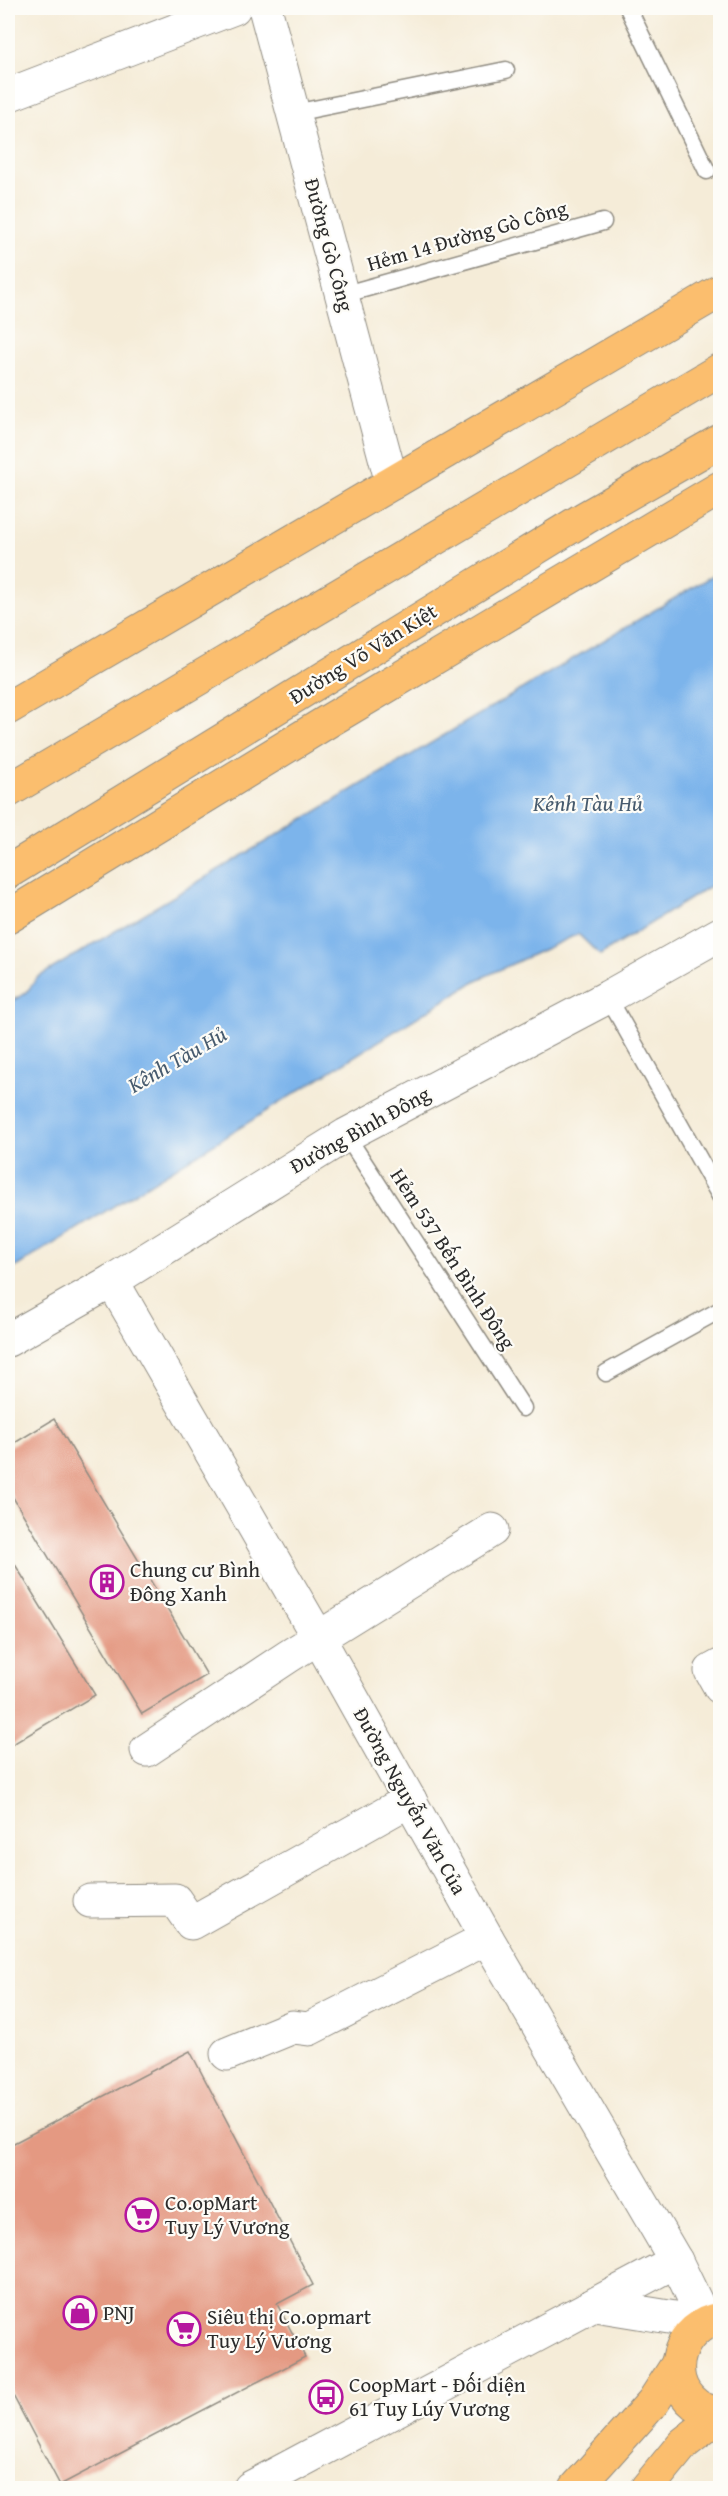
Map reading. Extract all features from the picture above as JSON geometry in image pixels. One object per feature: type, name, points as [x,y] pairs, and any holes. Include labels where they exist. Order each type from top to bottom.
[{"type":"main road","points":[[8,708],[720,291]]},
{"type":"main road","points":[[8,791],[720,370]]},
{"type":"main road","name":"Đường Võ Văn Kiệt","points":[[8,872],[574,524],[720,441]]},
{"type":"main road","name":"Đường Võ Văn Kiệt","points":[[8,917],[330,720],[720,488]]},
{"type":"main road","points":[[576,2488],[665,2386],[677,2365],[680,2350],[687,2337],[713,2321]]},
{"type":"main road","points":[[677,2365],[679,2379],[694,2404],[720,2414]]},
{"type":"main road","points":[[646,2488],[683,2444],[720,2414]]},
{"type":"street","points":[[8,95],[234,8]]},
{"type":"street","name":"Đường Gò Công","points":[[266,8],[392,483]]},
{"type":"street","name":"Đường Bình Đông","points":[[8,1340],[112,1281],[346,1135],[608,997],[720,934]]},
{"type":"street","name":"Đường Nguyễn Văn Của","points":[[112,1281],[318,1637],[487,1938],[676,2262],[713,2321]]},
{"type":"street","points":[[147,1750],[318,1637],[492,1530]]},
{"type":"street","points":[[720,1666],[711,1671],[720,1688]]},
{"type":"street","points":[[90,1901],[175,1900],[191,1923],[410,1800]]},
{"type":"street","points":[[227,2054],[293,2027],[309,2029],[487,1938]]},
{"type":"street","points":[[250,2488],[676,2262]]},
{"type":"street","points":[[595,2305],[713,2321]]},
{"type":"lane","points":[[628,8],[707,171]]},
{"type":"lane","points":[[294,113],[506,70]]},
{"type":"lane","name":"Hẻm 14 Đường Gò Công","points":[[342,295],[603,222]]},
{"type":"lane","points":[[608,997],[720,1196]]},
{"type":"lane","name":"Hẻm 537 Bến Bình Đông","points":[[346,1135],[523,1408]]},
{"type":"lane","points":[[606,1373],[720,1310]]},
{"type":"water","name":"Kênh Tàu Hủ","points":[[720,571],[720,880],[600,955],[578,934],[477,980],[8,1272],[8,1003],[26,993],[38,977]]},
{"type":"building","name":"Chung cư Bình Đông Xanh","points":[[54,1419],[207,1675],[142,1714],[8,1489],[8,1447]]},
{"type":"building","points":[[8,1553],[95,1695],[8,1747]]},
{"type":"building","name":"Co.opMart Tuy Lý Vương","points":[[190,2051],[313,2285],[277,2304],[305,2357],[60,2485],[8,2386],[8,2146]]},
{"type":"place","name":"Chung cư Bình Đông Xanh","points":[[107,1582]]},
{"type":"place","name":"Co.opMart Tuy Lý Vương","points":[[142,2215]]},
{"type":"place","name":"PNJ","points":[[80,2313]]},
{"type":"place","name":"Siêu thị Co.opmart Tuy Lý Vương","points":[[184,2329]]},
{"type":"place","name":"CoopMart - Đối diện 61 Tuy Lúy Vương","points":[[326,2397]]}]
